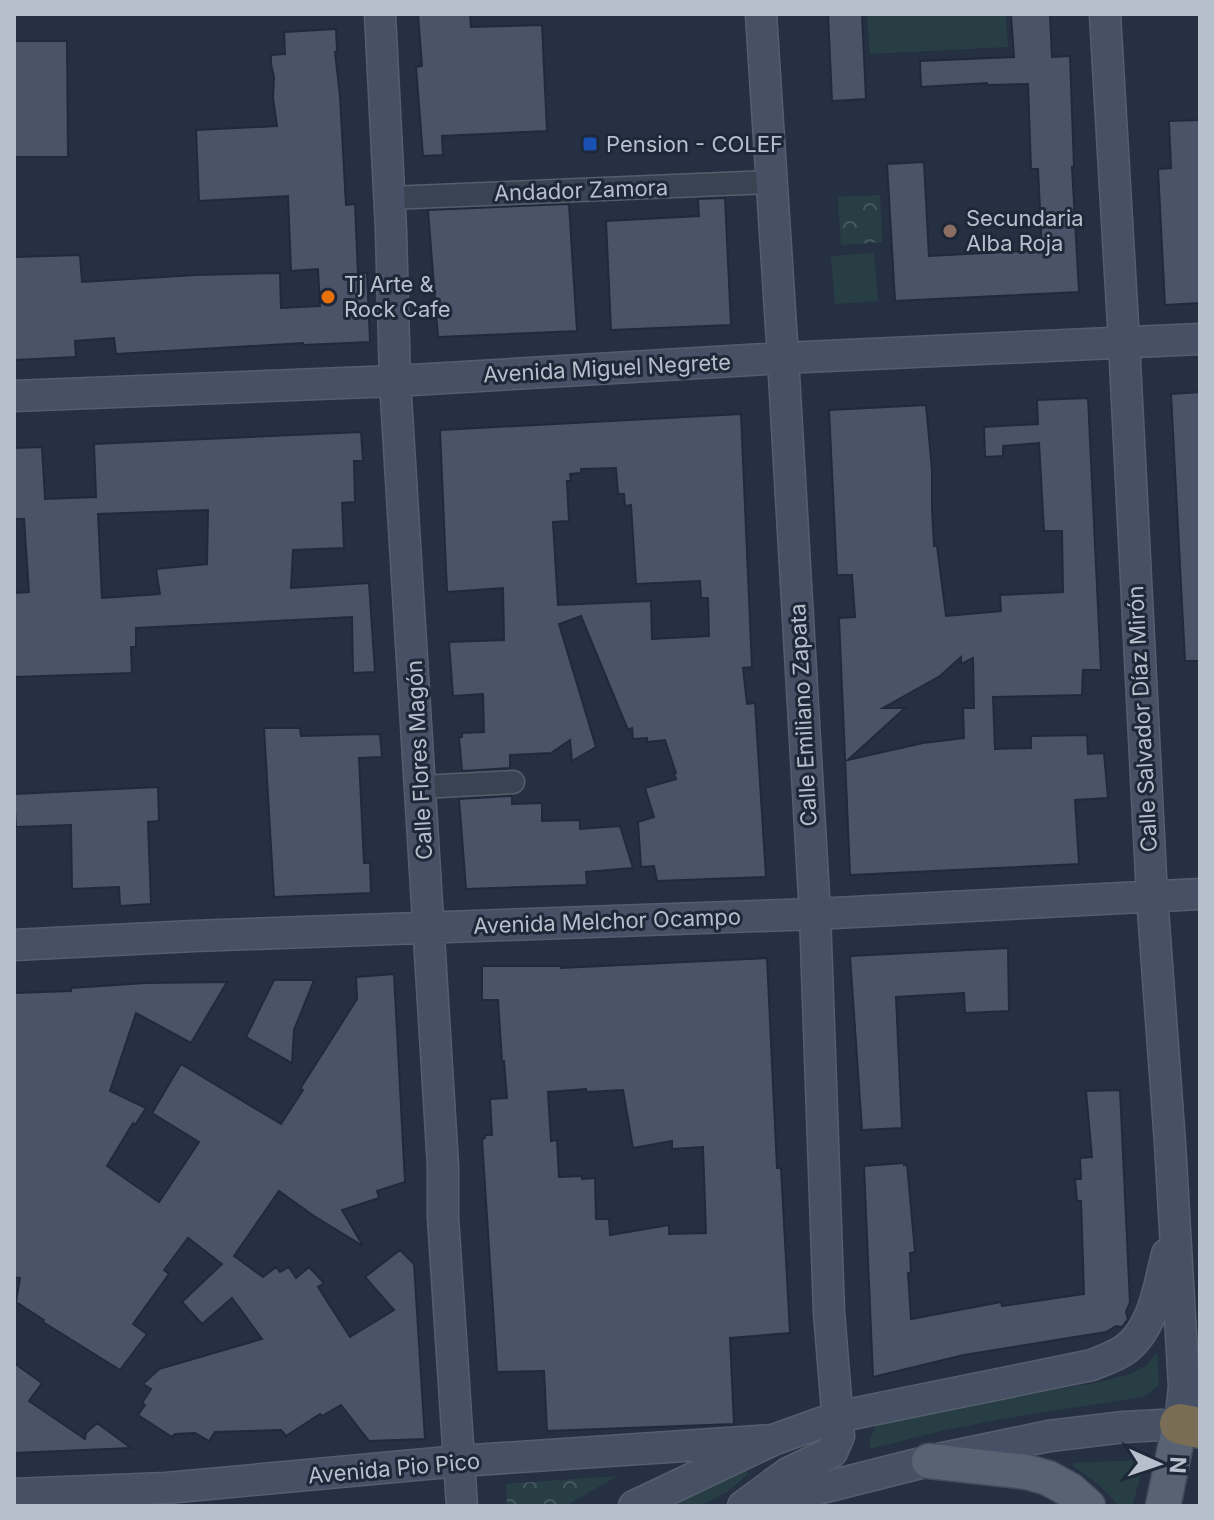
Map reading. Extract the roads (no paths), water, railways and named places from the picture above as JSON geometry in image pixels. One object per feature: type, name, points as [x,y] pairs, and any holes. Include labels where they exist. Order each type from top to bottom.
[{"type":"main road","points":[[1163,1506],[1193,1422]]},
{"type":"main road","points":[[929,1461],[1027,1472],[1048,1478],[1070,1490],[1088,1506]]},
{"type":"street","name":"Calle Flores Magón","points":[[380,14],[395,381],[462,1506]]},
{"type":"street","name":"Calle Emiliano Zapata","points":[[743,1506],[788,1473],[832,1452],[839,1436],[829,1312],[815,914],[761,14]]},
{"type":"street","name":"Calle Salvador Díaz Mirón","points":[[1105,14],[1152,896],[1184,1387],[1193,1422]]},
{"type":"street","name":"Andador Zamora","points":[[389,198],[772,182]]},
{"type":"street","name":"Avenida Miguel Negrete","points":[[14,396],[395,381],[783,358],[1200,339]]},
{"type":"street","points":[[421,787],[513,782]]},
{"type":"street","name":"Avenida Melchor Ocampo","points":[[14,945],[815,914],[1200,894]]},
{"type":"street","points":[[1174,1229],[1200,1272]]},
{"type":"street","points":[[634,1506],[773,1440],[837,1417],[1092,1365],[1110,1358],[1126,1349],[1148,1321],[1174,1229]]},
{"type":"street","points":[[765,1506],[806,1492],[929,1461],[1049,1436],[1193,1422]]},
{"type":"street","name":"Avenida Pio Pico","points":[[14,1494],[166,1488],[459,1461],[773,1440]]},
{"type":"place","name":"Pension - COLEF","points":[[590,144]]},
{"type":"place","name":"Secundaria Alba Roja","points":[[950,231]]},
{"type":"place","name":"Tj Arte & Rock Cafe","points":[[328,297]]}]
